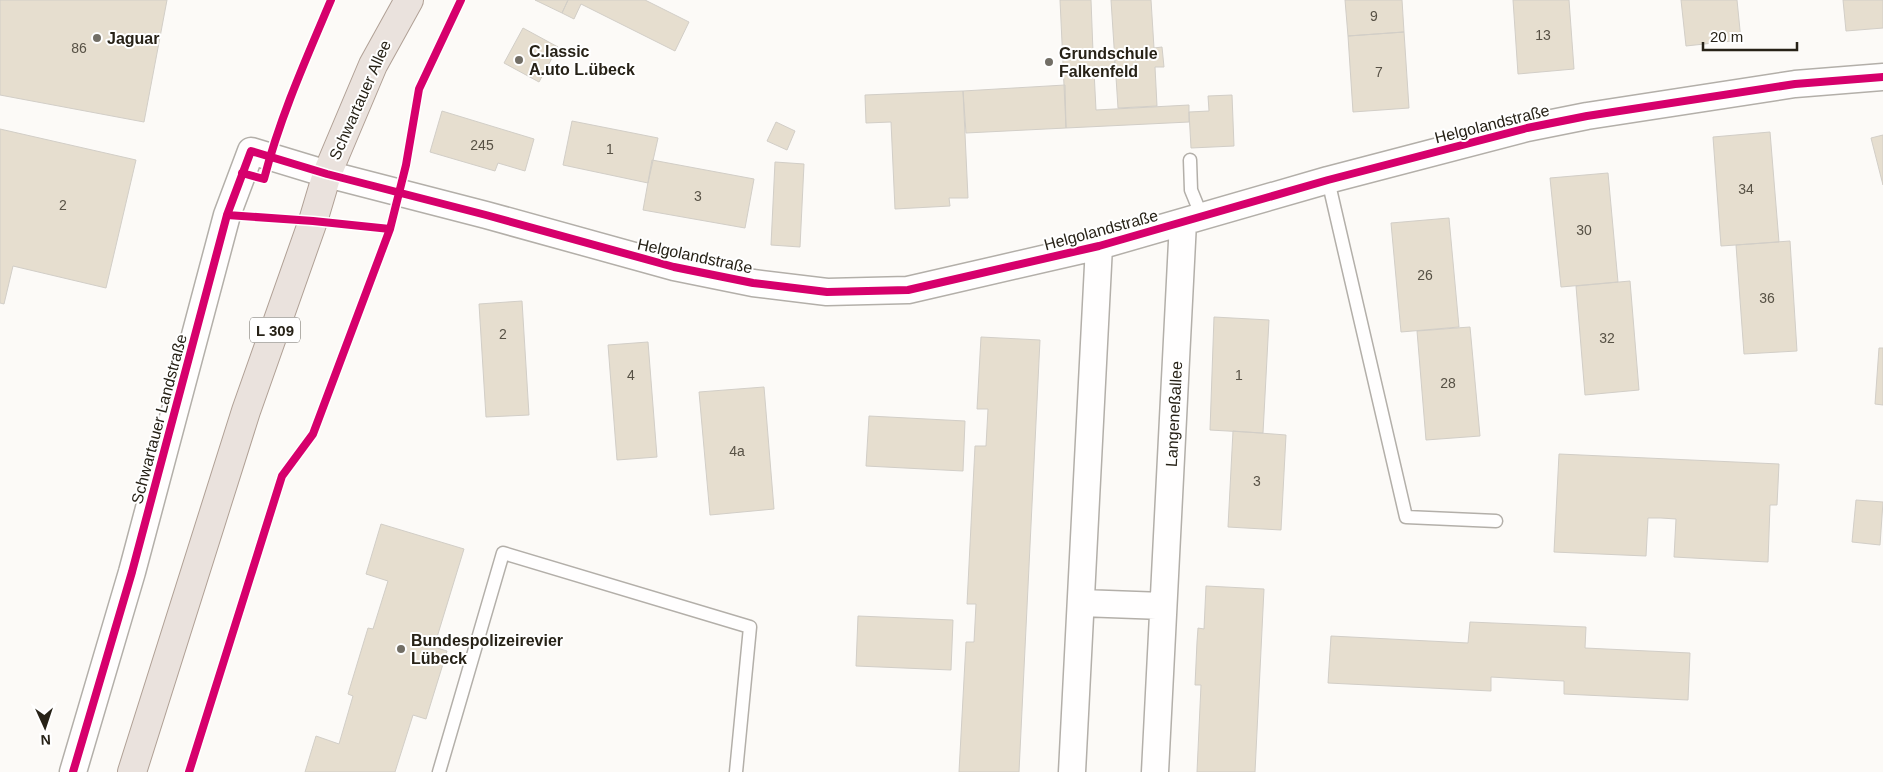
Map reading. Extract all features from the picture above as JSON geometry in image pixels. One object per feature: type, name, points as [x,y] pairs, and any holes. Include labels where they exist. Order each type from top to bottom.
[{"type":"main road","name":"Schwartauer Allee","points":[[327,174],[373,65],[409,0]]},
{"type":"main road","name":"L 309","points":[[132,772],[246,411],[313,221],[327,174]]},
{"type":"street","name":"Helgolandstraße","points":[[327,174],[486,215],[674,267],[754,283],[827,292],[908,290],[1099,246],[1328,180],[1527,128],[1587,116],[1795,84],[1883,77]]},
{"type":"street","name":"Schwartauer Landstraße","points":[[73,772],[132,572],[227,215],[250,151],[327,174]]},
{"type":"street","name":"Langeneßallee","points":[[1155,772],[1163,606],[1193,220]]},
{"type":"street","points":[[1072,772],[1099,246]]},
{"type":"street","points":[[1081,603],[1163,606]]},
{"type":"lane","points":[[1190,160],[1193,220]]},
{"type":"lane","points":[[1328,180],[1406,517],[1496,521]]},
{"type":"lane","points":[[439,772],[503,553],[750,627],[736,772]]},
{"type":"building","points":[[0,0],[167,0],[144,122],[0,95]]},
{"type":"building","points":[[535,0],[568,0],[562,13]]},
{"type":"building","points":[[568,0],[645,0],[689,22],[675,51],[581,4],[574,19],[562,13]]},
{"type":"building","points":[[1060,0],[1091,0],[1093,52],[1114,50],[1115,70],[1094,71],[1096,110],[1189,105],[1189,122],[1066,128]]},
{"type":"building","points":[[1111,0],[1151,0],[1154,48],[1162,47],[1164,67],[1155,67],[1157,106],[1118,108]]},
{"type":"building","points":[[1345,0],[1402,0],[1404,32],[1348,36]]},
{"type":"building","points":[[1513,0],[1569,0],[1574,69],[1518,74]]},
{"type":"building","points":[[1681,0],[1737,0],[1741,40],[1686,46]]},
{"type":"building","points":[[1843,0],[1883,0],[1883,28],[1846,31]]},
{"type":"building","points":[[523,28],[558,47],[539,82],[504,63]]},
{"type":"building","points":[[1404,32],[1409,108],[1353,112],[1348,36]]},
{"type":"building","points":[[1065,85],[1066,128],[966,133],[963,91]]},
{"type":"building","points":[[963,91],[968,198],[949,198],[950,206],[895,209],[891,122],[866,123],[865,95]]},
{"type":"building","points":[[1232,95],[1234,146],[1191,148],[1189,112],[1209,111],[1208,96]]},
{"type":"building","points":[[442,111],[534,139],[525,171],[498,163],[495,171],[430,152]]},
{"type":"building","points":[[572,121],[658,138],[648,183],[563,165]]},
{"type":"building","points":[[776,122],[795,131],[787,150],[767,141]]},
{"type":"building","points":[[0,129],[136,160],[106,288],[13,266],[4,304],[0,303]]},
{"type":"building","points":[[1770,132],[1779,242],[1721,246],[1713,137]]},
{"type":"building","points":[[1883,135],[1883,185],[1871,138]]},
{"type":"building","points":[[652,160],[754,179],[745,228],[643,210]]},
{"type":"building","points":[[775,162],[804,164],[800,247],[771,245]]},
{"type":"building","points":[[1608,173],[1618,282],[1561,287],[1550,178]]},
{"type":"building","points":[[1449,218],[1459,327],[1401,332],[1391,223]]},
{"type":"building","points":[[1790,241],[1797,351],[1744,354],[1736,245]]},
{"type":"building","points":[[1630,281],[1639,390],[1585,395],[1576,286]]},
{"type":"building","points":[[522,301],[529,415],[486,417],[479,304]]},
{"type":"building","points":[[1214,317],[1269,320],[1263,433],[1210,430]]},
{"type":"building","points":[[1470,327],[1480,436],[1426,440],[1417,331]]},
{"type":"building","points":[[981,337],[1040,340],[1019,772],[959,772],[966,642],[974,642],[976,604],[967,604],[975,446],[986,446],[988,409],[977,409]]},
{"type":"building","points":[[648,342],[657,457],[617,460],[608,345]]},
{"type":"building","points":[[1879,348],[1883,348],[1883,405],[1875,404]]},
{"type":"building","points":[[764,387],[774,509],[710,515],[699,392]]},
{"type":"building","points":[[869,416],[965,421],[963,471],[866,466]]},
{"type":"building","points":[[1233,431],[1286,435],[1281,530],[1228,527]]},
{"type":"building","points":[[1559,454],[1779,464],[1777,505],[1770,505],[1768,562],[1674,557],[1676,519],[1661,518],[1648,518],[1646,556],[1554,552]]},
{"type":"building","points":[[1856,500],[1883,502],[1880,545],[1852,542]]},
{"type":"building","name":"Bundespolizeirevier Lübeck","points":[[381,524],[464,549],[434,647],[447,651],[426,719],[413,715],[395,772],[305,772],[316,736],[339,744],[353,696],[348,694],[368,628],[373,629],[388,581],[366,574]]},
{"type":"building","points":[[1206,586],[1264,589],[1255,772],[1197,772],[1201,685],[1195,685],[1197,642],[1198,628],[1204,629]]},
{"type":"building","points":[[858,616],[953,620],[951,670],[856,666]]},
{"type":"building","points":[[1470,622],[1586,627],[1585,648],[1690,653],[1688,700],[1564,694],[1564,681],[1491,677],[1491,691],[1328,683],[1331,636],[1468,643]]},
{"type":"cycle path","points":[[242,173],[264,179],[286,111],[331,0]]},
{"type":"cycle path","points":[[189,772],[282,476],[313,434],[390,229],[406,165],[419,89],[461,0]]},
{"type":"cycle path","points":[[73,772],[132,572],[227,215],[251,151],[327,174],[486,215],[674,267],[753,283],[827,292],[908,290],[1099,246],[1328,180],[1527,128],[1587,116],[1795,84],[1883,77]]},
{"type":"cycle path","points":[[227,215],[390,229]]},
{"type":"place","name":"Jaguar","points":[[97,38]]},
{"type":"place","name":"C.lassic A.uto L.übeck","points":[[519,60]]},
{"type":"place","name":"Grundschule Falkenfeld","points":[[1049,62]]},
{"type":"place","name":"Bundespolizeirevier Lübeck","points":[[401,649]]}]
